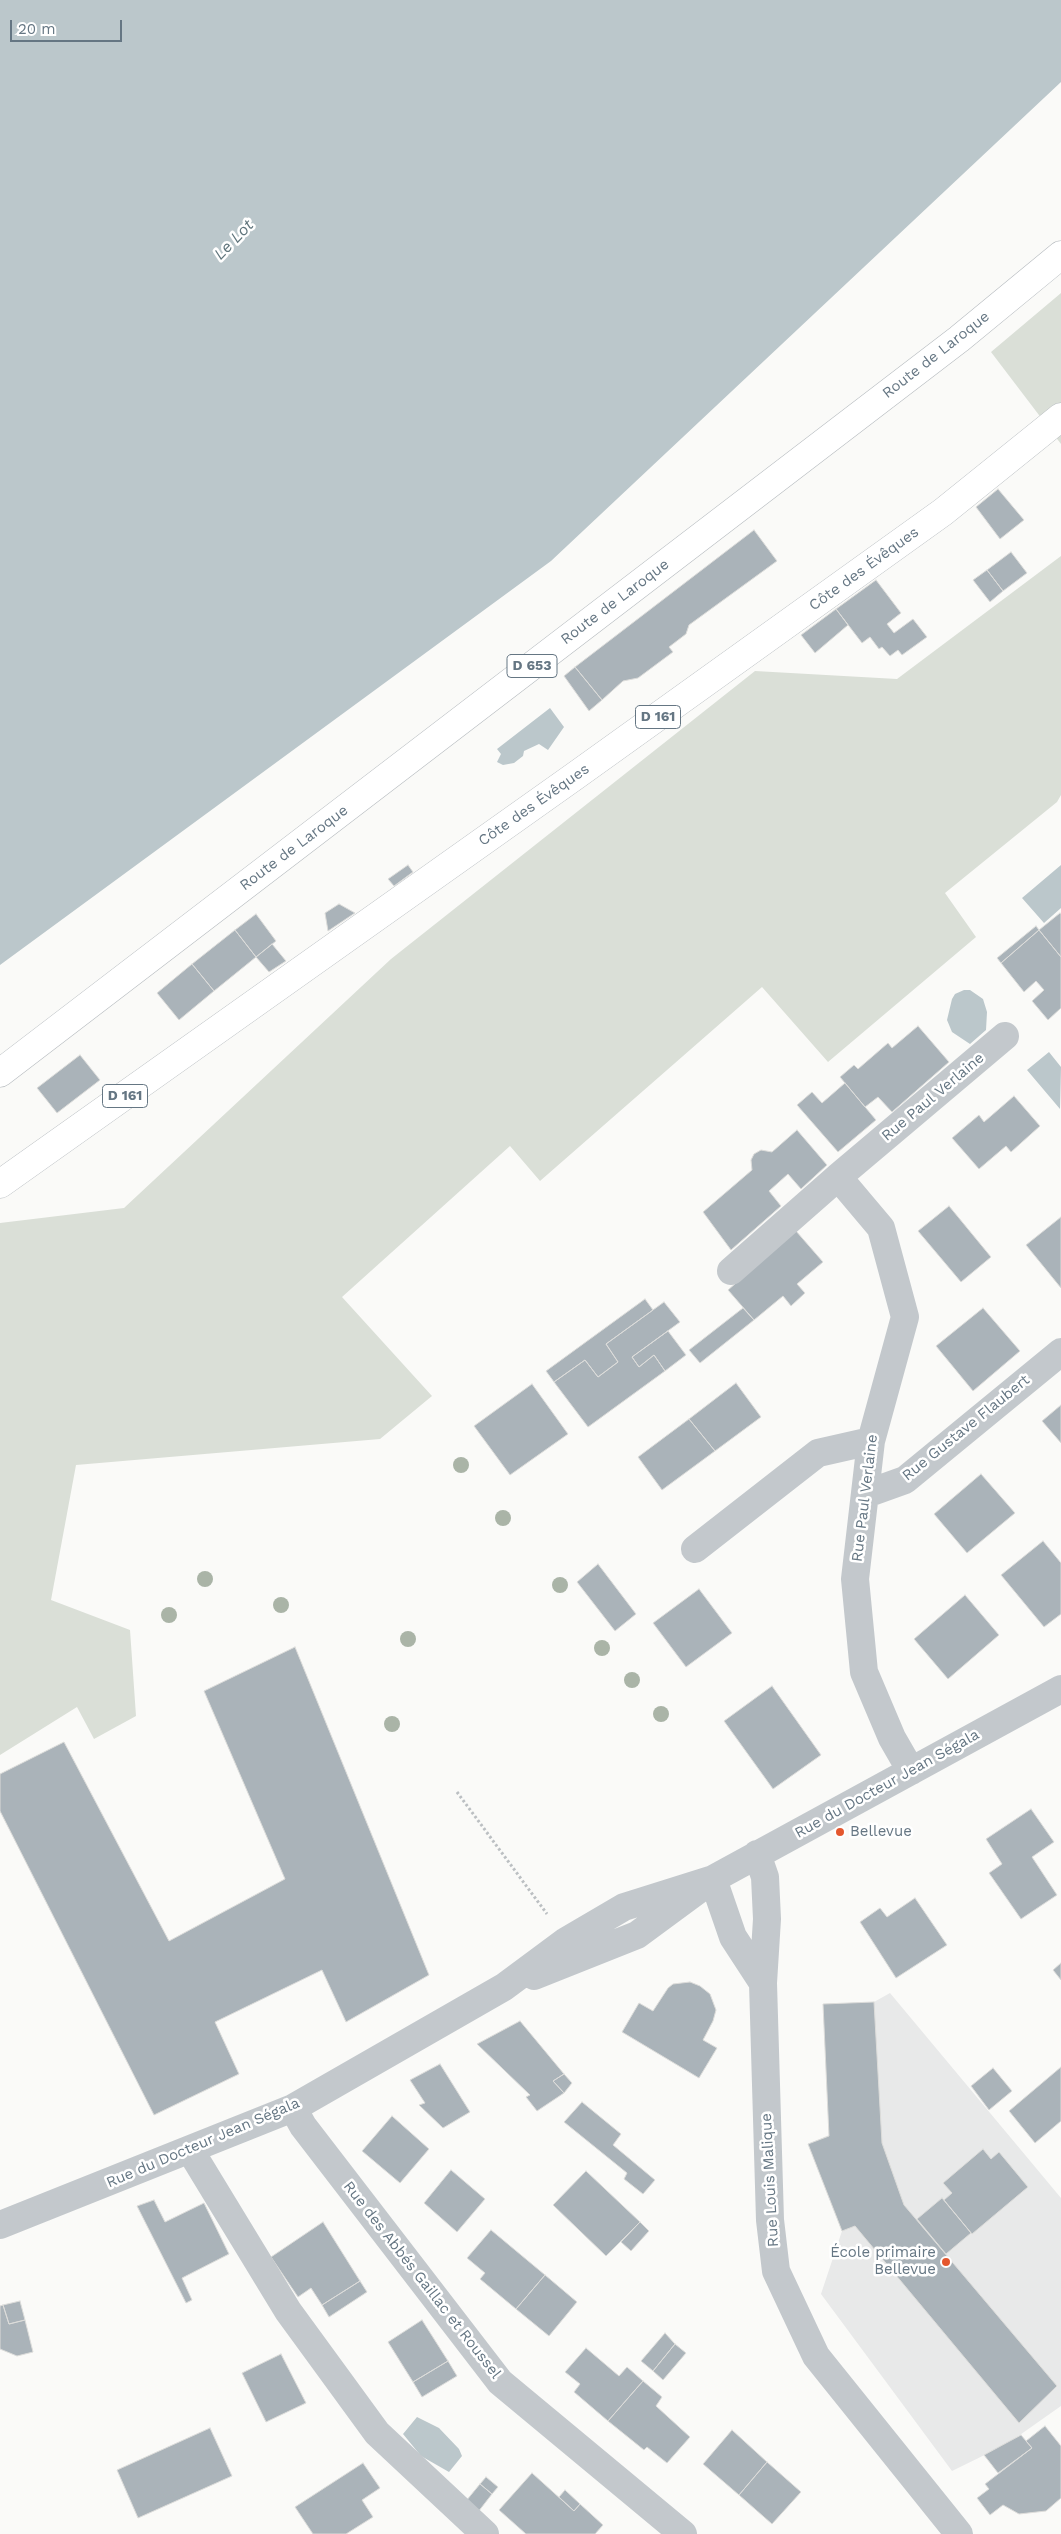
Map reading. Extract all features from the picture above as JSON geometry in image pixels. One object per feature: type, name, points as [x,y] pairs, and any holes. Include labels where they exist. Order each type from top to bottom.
[{"type":"main road","name":"Route de Laroque","points":[[0,1073],[951,345],[1061,255]]},
{"type":"main road","name":"Côte des Évêques","points":[[0,1184],[568,782],[943,512],[1061,417]]},
{"type":"street","name":"Rue Paul Verlaine","points":[[730,1271],[1005,1036]]},
{"type":"street","name":"Rue Paul Verlaine","points":[[838,1177],[881,1228],[905,1317],[871,1442],[855,1579],[864,1672],[892,1738],[911,1771]]},
{"type":"street","name":"Rue Gustave Flaubert","points":[[866,1494],[905,1480],[1061,1352]]},
{"type":"street","points":[[695,1549],[818,1453],[871,1442]]},
{"type":"street","name":"Rue du Docteur Jean Ségala","points":[[504,1987],[637,1935],[712,1879],[1061,1689]]},
{"type":"street","name":"Rue Louis Malique","points":[[757,1854],[765,1877],[766,1894],[767,1919],[763,1983],[770,2220],[776,2271],[816,2356],[960,2532]]},
{"type":"street","points":[[712,1879],[733,1937],[763,1983]]},
{"type":"street","name":"Rue du Docteur Jean Ségala","points":[[0,2225],[293,2108],[504,1987],[566,1941],[624,1907],[712,1879]]},
{"type":"street","name":"Rue des Abbés Gaillac et Roussel","points":[[293,2108],[303,2126],[500,2382],[683,2534]]},
{"type":"street","points":[[190,2150],[288,2311],[377,2433],[485,2534]]},
{"type":"path","points":[[457,1792],[566,1941]]},
{"type":"shaded area","points":[[1061,293],[1061,444],[991,352]]},
{"type":"shaded area","points":[[1061,556],[1061,795],[1057,802],[945,893],[976,937],[828,1062],[762,987],[540,1181],[510,1146],[342,1297],[432,1396],[380,1439],[76,1465],[51,1600],[130,1630],[136,1716],[94,1739],[77,1707],[0,1755],[0,1223],[124,1208],[391,959],[755,671],[897,679]]},
{"type":"shaded area","name":"École primaire Bellevue","points":[[890,1993],[1061,2198],[1061,2406],[1007,2444],[952,2471],[821,2294],[842,2231],[808,2144],[829,2135],[823,2004],[874,2002]]},
{"type":"water","name":"Le Lot","points":[[0,0],[1061,0],[1061,82],[551,561],[0,965]]},
{"type":"water","points":[[550,708],[564,727],[548,750],[539,744],[524,751],[523,756],[514,763],[503,765],[497,762],[501,754],[497,749]]},
{"type":"water","points":[[1061,865],[1061,908],[1044,923],[1022,898]]},
{"type":"water","points":[[964,990],[970,990],[983,999],[987,1012],[986,1030],[970,1044],[952,1032],[947,1020],[952,999],[955,994]]},
{"type":"water","points":[[1049,1052],[1061,1067],[1060,1109],[1027,1070]]},
{"type":"water","points":[[417,2417],[439,2428],[459,2449],[462,2456],[449,2472],[421,2456],[403,2434]]},
{"type":"building","points":[[998,489],[1024,520],[1000,539],[976,507]]},
{"type":"building","points":[[754,530],[777,561],[689,625],[686,634],[669,647],[673,652],[638,678],[623,681],[602,700],[575,667]]},
{"type":"building","points":[[1011,552],[1027,573],[1003,591],[987,570]]},
{"type":"building","points":[[987,570],[1003,591],[990,602],[973,580]]},
{"type":"building","points":[[876,580],[901,613],[887,624],[894,633],[913,619],[927,637],[902,655],[898,650],[890,656],[882,647],[879,649],[870,637],[862,643],[836,609]]},
{"type":"building","points":[[836,609],[848,625],[815,653],[801,635]]},
{"type":"building","points":[[575,667],[602,700],[589,711],[564,676]]},
{"type":"building","points":[[408,865],[413,872],[394,886],[388,879]]},
{"type":"building","points":[[339,904],[355,913],[328,931],[325,913]]},
{"type":"building","points":[[256,914],[276,941],[256,957],[235,930]]},
{"type":"building","points":[[1061,914],[1061,957],[1039,930]]},
{"type":"building","points":[[1036,926],[1039,930],[1001,963],[997,958]]},
{"type":"building","points":[[235,930],[256,957],[214,991],[192,964]]},
{"type":"building","points":[[1039,930],[1061,957],[1061,1008],[1048,1020],[1032,1001],[1044,990],[1036,981],[1024,992],[1001,963]]},
{"type":"building","points":[[272,944],[286,961],[269,972],[256,957]]},
{"type":"building","points":[[192,964],[214,991],[179,1020],[157,993]]},
{"type":"building","points":[[918,1026],[949,1062],[892,1112],[878,1097],[865,1107],[840,1077],[854,1065],[858,1069],[888,1043],[892,1048]]},
{"type":"building","points":[[80,1055],[100,1080],[57,1113],[37,1088]]},
{"type":"building","points":[[845,1083],[876,1120],[838,1152],[797,1105],[812,1092],[822,1103]]},
{"type":"building","points":[[1014,1096],[1040,1126],[1011,1152],[1006,1146],[979,1169],[952,1138],[979,1115],[984,1122]]},
{"type":"building","points":[[797,1130],[827,1165],[801,1189],[788,1174],[769,1191],[781,1206],[731,1250],[703,1212],[752,1170],[751,1160],[754,1154],[761,1150],[772,1152]]},
{"type":"building","points":[[949,1206],[991,1257],[961,1282],[918,1231]]},
{"type":"building","points":[[1061,1217],[1061,1288],[1026,1245]]},
{"type":"building","points":[[796,1231],[823,1262],[797,1284],[805,1293],[791,1306],[783,1296],[754,1320],[728,1290]]},
{"type":"building","points":[[645,1299],[653,1310],[606,1344],[618,1362],[598,1377],[585,1360],[554,1382],[546,1371]]},
{"type":"building","points":[[664,1302],[680,1322],[632,1357],[639,1367],[654,1355],[665,1371],[588,1427],[554,1382],[585,1360],[598,1377],[618,1362],[606,1344]]},
{"type":"building","points":[[743,1308],[754,1320],[700,1363],[689,1350]]},
{"type":"building","points":[[983,1308],[1020,1351],[973,1391],[936,1346]]},
{"type":"building","points":[[668,1331],[686,1355],[665,1371],[654,1355],[639,1367],[632,1357]]},
{"type":"building","points":[[736,1383],[761,1417],[715,1451],[689,1419]]},
{"type":"building","points":[[532,1384],[568,1434],[510,1475],[474,1426]]},
{"type":"building","points":[[1061,1405],[1061,1443],[1042,1421]]},
{"type":"building","points":[[689,1419],[715,1451],[662,1490],[638,1457]]},
{"type":"building","points":[[981,1474],[1015,1513],[967,1553],[934,1514]]},
{"type":"building","points":[[1043,1541],[1061,1563],[1061,1614],[1044,1627],[1001,1575]]},
{"type":"building","points":[[598,1564],[636,1614],[615,1631],[577,1582]]},
{"type":"building","points":[[699,1589],[732,1633],[686,1667],[653,1623]]},
{"type":"building","points":[[965,1595],[999,1635],[948,1679],[914,1639]]},
{"type":"building","points":[[295,1647],[429,1975],[346,2022],[322,1970],[215,2022],[239,2074],[154,2115],[0,1811],[0,1774],[64,1742],[169,1941],[285,1879],[204,1691]]},
{"type":"building","points":[[772,1686],[821,1755],[773,1789],[724,1721]]},
{"type":"building","points":[[1031,1809],[1054,1842],[1032,1857],[1057,1895],[1021,1919],[989,1873],[1002,1864],[986,1839]]},
{"type":"building","points":[[915,1898],[947,1945],[896,1978],[860,1922],[880,1908],[887,1917]]},
{"type":"building","points":[[1061,1963],[1061,1980],[1053,1970]]},
{"type":"building","points":[[690,1982],[700,1986],[710,1994],[716,2010],[713,2021],[703,2040],[717,2048],[699,2078],[622,2032],[639,2003],[653,2011],[668,1988],[673,1984]]},
{"type":"building","points":[[874,2002],[882,2143],[904,2205],[1057,2386],[1019,2423],[855,2226],[842,2231],[808,2144],[829,2136],[823,2004]]},
{"type":"building","points":[[520,2021],[564,2074],[553,2081],[564,2093],[537,2111],[526,2097],[530,2095],[477,2044]]},
{"type":"building","points":[[440,2064],[470,2112],[443,2128],[419,2105],[425,2103],[410,2080]]},
{"type":"building","points":[[1061,2067],[1061,2121],[1035,2143],[1009,2111]]},
{"type":"building","points":[[993,2068],[1012,2091],[989,2110],[971,2086]]},
{"type":"building","points":[[564,2074],[572,2083],[564,2093],[553,2081]]},
{"type":"building","points":[[582,2102],[621,2134],[613,2145],[655,2180],[643,2194],[624,2179],[627,2173],[564,2122]]},
{"type":"building","points":[[392,2116],[429,2149],[400,2183],[362,2151]]},
{"type":"building","points":[[983,2149],[991,2159],[999,2152],[1028,2187],[972,2234],[944,2200],[952,2193],[943,2183]]},
{"type":"building","points":[[451,2170],[485,2199],[457,2232],[424,2203]]},
{"type":"building","points":[[586,2171],[640,2222],[606,2256],[553,2205]]},
{"type":"building","points":[[942,2198],[971,2233],[946,2254],[917,2219]]},
{"type":"building","points":[[154,2200],[165,2222],[204,2203],[229,2254],[182,2278],[192,2300],[186,2303],[137,2206]]},
{"type":"building","points":[[323,2222],[360,2281],[322,2305],[311,2288],[298,2297],[271,2257]]},
{"type":"building","points":[[640,2222],[649,2231],[631,2251],[621,2242]]},
{"type":"building","points":[[491,2230],[545,2275],[516,2309],[480,2279],[485,2273],[467,2258]]},
{"type":"building","points":[[545,2275],[577,2302],[549,2336],[516,2309]]},
{"type":"building","points":[[360,2281],[367,2292],[329,2317],[322,2305]]},
{"type":"building","points":[[20,2301],[25,2320],[9,2324],[3,2305]]},
{"type":"building","points":[[3,2305],[9,2324],[25,2320],[33,2352],[17,2356],[0,2349],[0,2306]]},
{"type":"building","points":[[422,2320],[448,2361],[413,2382],[388,2342]]},
{"type":"building","points":[[665,2333],[675,2344],[653,2371],[641,2361]]},
{"type":"building","points":[[675,2344],[686,2353],[663,2380],[653,2371]]},
{"type":"building","points":[[586,2348],[619,2376],[627,2367],[643,2381],[608,2421],[574,2392],[580,2384],[565,2372]]},
{"type":"building","points":[[281,2354],[306,2403],[266,2422],[242,2373]]},
{"type":"building","points":[[448,2361],[457,2376],[422,2397],[413,2382]]},
{"type":"building","points":[[643,2381],[662,2397],[656,2406],[690,2437],[667,2463],[647,2447],[644,2450],[608,2421]]},
{"type":"building","points":[[1045,2426],[1061,2446],[1061,2498],[1046,2511],[1019,2514],[1003,2505],[990,2515],[977,2498],[989,2489],[985,2484],[1032,2448],[1026,2441]]},
{"type":"building","points":[[210,2428],[232,2476],[138,2518],[117,2470]]},
{"type":"building","points":[[732,2430],[767,2462],[739,2495],[703,2464]]},
{"type":"building","points":[[1021,2435],[1032,2448],[998,2473],[984,2455]]},
{"type":"building","points":[[767,2462],[801,2492],[772,2524],[739,2495]]},
{"type":"building","points":[[363,2463],[380,2488],[362,2500],[373,2517],[346,2534],[313,2534],[295,2507]]},
{"type":"building","points":[[532,2473],[574,2511],[580,2504],[603,2525],[595,2534],[526,2534],[499,2510]]},
{"type":"building","points":[[486,2477],[498,2487],[492,2494],[480,2484]]},
{"type":"building","points":[[480,2484],[492,2494],[478,2512],[466,2501]]},
{"type":"building","points":[[565,2490],[580,2504],[574,2511],[559,2497]]},
{"type":"place","name":"Bellevue","points":[[840,1832]]},
{"type":"place","name":"École primaire Bellevue","points":[[946,2262]]}]
